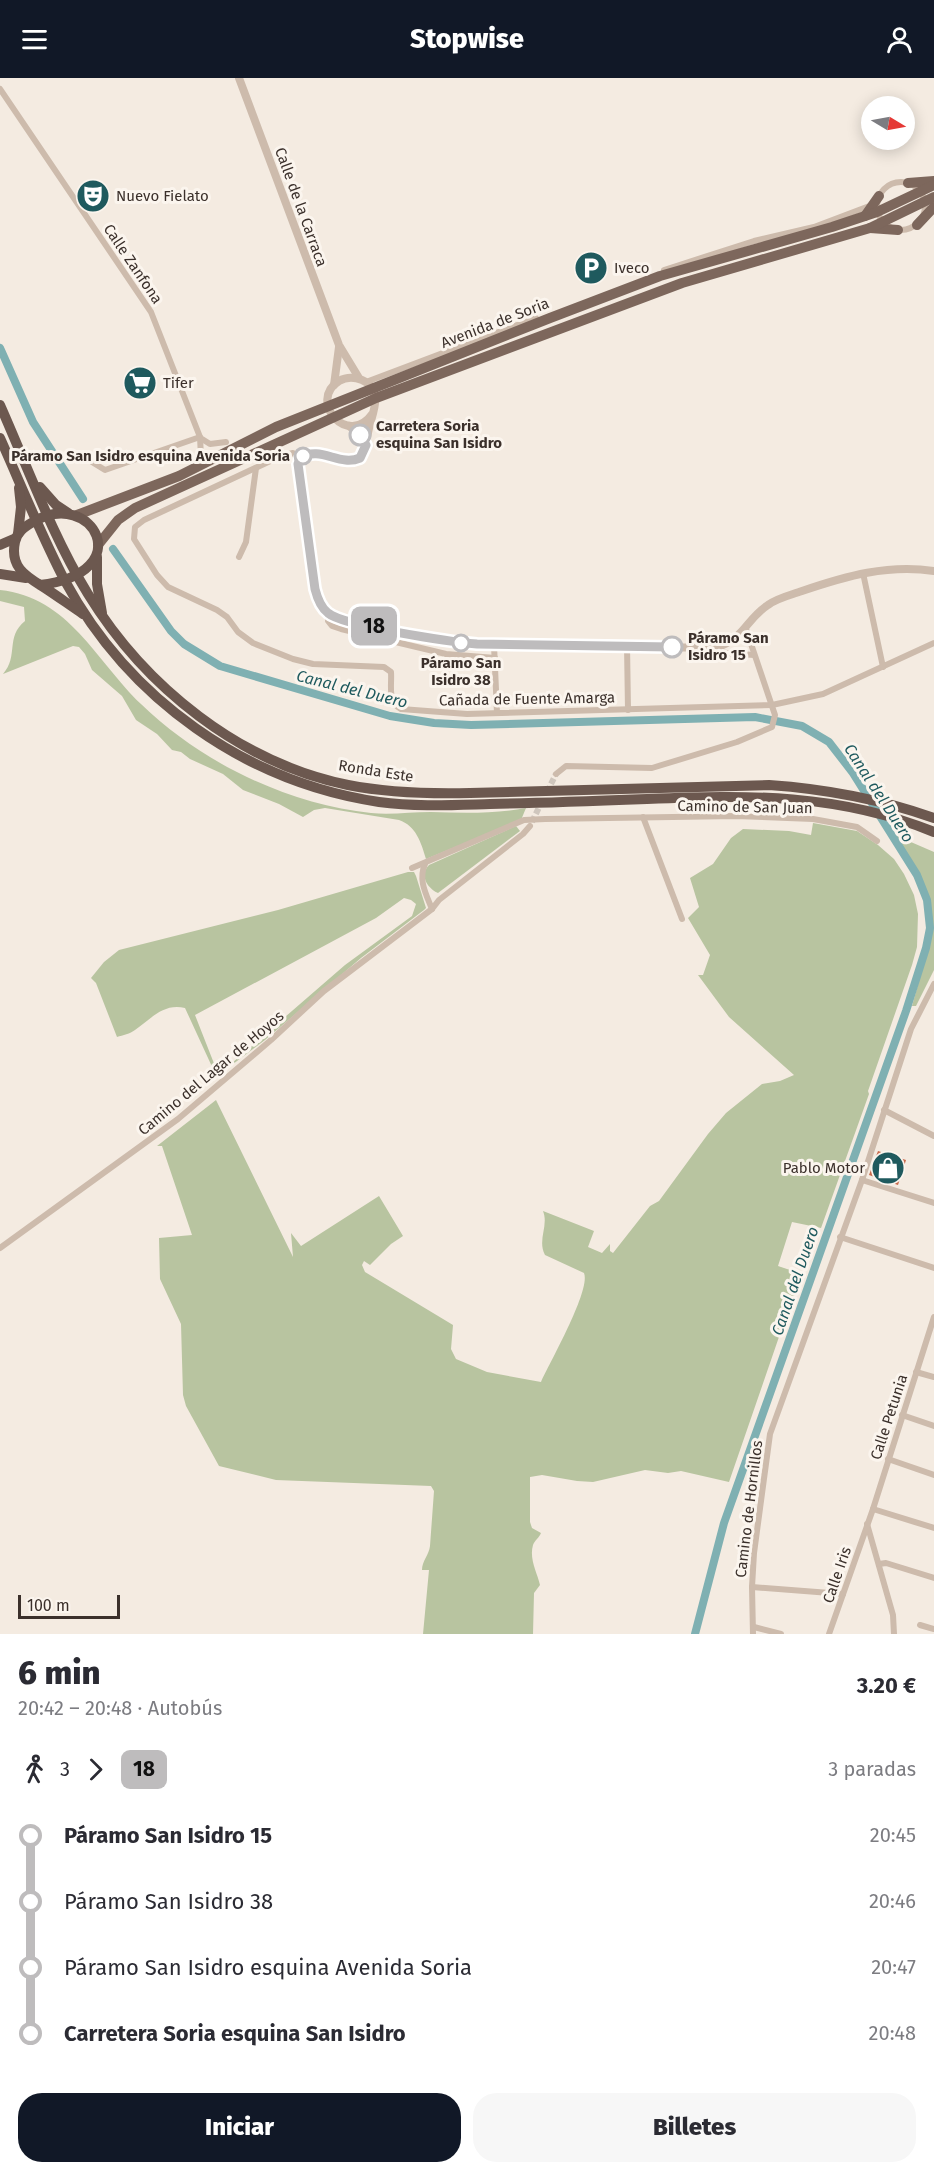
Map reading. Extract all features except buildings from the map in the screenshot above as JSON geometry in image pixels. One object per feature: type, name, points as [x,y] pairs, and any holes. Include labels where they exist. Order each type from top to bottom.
[{"type":"highway","name":"Ronda Este","points":[[0,405],[78,576],[102,616],[166,689],[205,720],[248,748],[278,761],[347,784],[431,794],[730,785],[814,788],[854,800],[934,832]]},
{"type":"highway","name":"Ronda Este","points":[[0,438],[65,581],[87,617],[114,652],[144,687],[210,740],[251,763],[327,792],[379,802],[416,805],[761,797],[854,800],[889,804],[934,818]]},
{"type":"highway","points":[[32,477],[52,500],[92,528],[97,551],[97,584],[102,616]]},
{"type":"highway","points":[[18,478],[21,507],[14,558],[26,578]]},
{"type":"highway","points":[[0,545],[17,536],[37,519],[49,515],[73,514]]},
{"type":"highway","points":[[40,585],[65,581],[78,576],[97,551]]},
{"type":"highway","points":[[0,574],[26,578],[87,617]]},
{"type":"main road","points":[[908,183],[934,183]]},
{"type":"main road","name":"Avenida de Soria","points":[[97,551],[118,520],[135,508],[330,411],[368,387],[660,276],[865,216],[877,209],[928,200],[934,183]]},
{"type":"main road","points":[[917,225],[928,200]]},
{"type":"main road","name":"Avenida de Soria","points":[[368,387],[682,283],[870,228],[877,209]]},
{"type":"main road","points":[[870,228],[898,230]]},
{"type":"main road","name":"Avenida de Soria","points":[[73,514],[179,476],[276,427],[330,411]]},
{"type":"street","name":"Calle de la Carraca","points":[[239,78],[339,345],[368,387]]},
{"type":"street","name":"Calle Zanfona","points":[[0,89],[151,312],[200,437],[201,457]]},
{"type":"street","points":[[917,225],[898,230],[877,209],[889,185],[908,183],[928,200]]},
{"type":"street","name":"Avenida de Soria","points":[[368,387],[673,267],[754,241],[877,209]]},
{"type":"street","name":"Calle de la Carraca","points":[[330,411],[330,392],[334,385],[339,345]]},
{"type":"street","points":[[334,385],[345,378],[368,387],[373,413],[363,456],[347,461],[315,452],[300,458],[298,464],[318,599],[329,614],[346,621],[446,641],[494,645],[627,645],[715,648],[729,643],[746,629],[760,610],[770,603],[863,573],[903,568],[934,571]]},
{"type":"street","points":[[330,411],[360,435],[366,445]]},
{"type":"street","points":[[349,426],[364,422],[373,413]]},
{"type":"street","points":[[92,462],[105,470],[200,437],[210,444],[226,442]]},
{"type":"street","name":"Cañada de Fuente Amarga","points":[[300,458],[293,453],[281,456],[144,520],[135,527],[134,539],[157,575],[168,587],[217,610],[238,632],[253,642],[293,659],[313,664],[374,664],[384,667],[391,672],[391,700],[394,706],[400,709],[444,714],[772,705],[823,694],[934,643]]},
{"type":"street","points":[[239,557],[246,542],[256,468]]},
{"type":"street","points":[[863,573],[883,667]]},
{"type":"street","points":[[329,614],[328,621],[332,626],[341,629],[446,654],[495,658]]},
{"type":"street","points":[[556,774],[566,766],[652,768],[737,742],[772,727],[775,715],[746,629]]},
{"type":"street","points":[[494,645],[497,713]]},
{"type":"street","points":[[627,645],[628,710]]},
{"type":"street","points":[[715,648],[726,653],[754,655]]},
{"type":"street","name":"Camino de San Juan","points":[[412,868],[524,820],[736,816],[813,819],[857,827],[877,841]]},
{"type":"street","points":[[643,817],[682,920]]},
{"type":"street","name":"Camino del Lagar de Hoyos","points":[[0,1248],[178,1119],[324,992],[432,909],[439,900],[530,826]]},
{"type":"street","points":[[425,864],[421,873],[422,881],[432,909]]},
{"type":"street","name":"Camino de Hornillos","points":[[754,1630],[752,1587],[754,1553],[770,1434],[862,1180],[911,1029],[934,984]]},
{"type":"street","points":[[884,1110],[934,1136]]},
{"type":"street","points":[[862,1180],[934,1203]]},
{"type":"street","points":[[840,1237],[934,1268]]},
{"type":"street","name":"Calle Petunia","points":[[867,1524],[934,1317]]},
{"type":"street","points":[[916,1372],[934,1377]]},
{"type":"street","points":[[902,1415],[934,1426]]},
{"type":"street","points":[[888,1459],[934,1475]]},
{"type":"street","points":[[873,1509],[934,1528]]},
{"type":"street","points":[[867,1524],[894,1615],[894,1634]]},
{"type":"street","name":"Calle Iris","points":[[829,1634],[867,1524]]},
{"type":"street","points":[[879,1564],[886,1563],[934,1578]]},
{"type":"street","points":[[752,1587],[843,1594]]},
{"type":"street","points":[[920,1625],[934,1629]]},
{"type":"street","points":[[754,1630],[781,1634]]},
{"type":"green space","points":[[0,590],[24,595],[45,605],[63,618],[80,634],[141,704],[165,725],[191,745],[247,777],[308,800],[371,813],[467,813],[526,808],[521,820],[426,859],[414,830],[399,820],[325,808],[314,810],[303,817],[279,804],[243,790],[223,774],[190,759],[181,752],[172,750],[157,734],[136,720],[122,696],[92,670],[79,647],[73,646],[3,674],[8,667],[15,634],[25,621],[24,607],[0,601]]},
{"type":"green space","points":[[813,823],[857,831],[894,859],[914,895],[918,914],[917,947],[868,1091],[869,1094],[821,1228],[792,1222],[778,1266],[799,1273],[803,1278],[791,1302],[729,1482],[681,1471],[668,1473],[645,1470],[593,1482],[542,1475],[530,1477],[530,1522],[532,1528],[541,1533],[532,1550],[540,1585],[534,1593],[533,1634],[423,1634],[429,1570],[422,1570],[430,1546],[434,1491],[431,1486],[276,1480],[219,1466],[186,1406],[183,1395],[181,1324],[160,1279],[159,1238],[192,1235],[162,1146],[157,1146],[216,1100],[293,1257],[291,1233],[301,1246],[379,1196],[403,1236],[391,1244],[370,1265],[364,1261],[362,1265],[365,1272],[453,1325],[451,1349],[456,1359],[487,1372],[541,1382],[576,1310],[585,1282],[584,1273],[545,1255],[542,1244],[545,1222],[543,1211],[594,1231],[588,1247],[602,1253],[610,1244],[610,1251],[613,1253],[650,1206],[659,1201],[726,1113],[762,1084],[780,1081],[794,1075],[729,1017],[698,975],[703,975],[710,955],[688,918],[699,907],[690,878],[713,864],[731,838],[743,829],[789,831],[811,835]]},
{"type":"green space","points":[[516,826],[520,831],[438,893],[428,885],[425,873],[429,865]]},
{"type":"green space","points":[[897,836],[934,852],[934,970],[916,1006],[912,1006],[921,974],[928,927],[926,896],[922,880],[904,853]]},
{"type":"green space","points":[[414,872],[416,876],[426,908],[361,958],[265,1040],[217,1076],[345,965],[412,916],[416,904],[404,898],[376,918],[195,1015],[215,1066],[214,1071],[185,1008],[164,1010],[133,1031],[117,1037],[96,983],[91,978],[104,962],[119,950],[278,910]]},
{"type":"waterway","name":"Canal del Duero","points":[[0,348],[33,422],[83,499]]},
{"type":"waterway","name":"Canal del Duero","points":[[113,549],[171,631],[184,644],[220,666],[390,716],[434,723],[471,725],[755,717],[802,726],[829,742],[853,773],[917,875],[927,900],[930,928],[926,948],[906,1011],[724,1523],[695,1634]]},
{"type":"tunnel","points":[[547,792],[556,774]]},
{"type":"tunnel","points":[[532,822],[542,801]]},
{"type":"bus line","name":"18","points":[[360,435],[366,445],[363,456],[360,458],[347,461],[315,452],[300,458],[298,464],[315,589],[326,612],[346,621],[446,641],[494,645],[672,647]]},
{"type":"place","name":"Nuevo Fielato","points":[[93,196]]},
{"type":"place","name":"Iveco","points":[[591,268]]},
{"type":"place","name":"Tifer","points":[[140,383]]},
{"type":"place","name":"Carretera Soria esquina San Isidro","points":[[360,435]]},
{"type":"place","name":"Páramo San Isidro esquina Avenida Soria","points":[[303,456]]},
{"type":"place","name":"Páramo San Isidro 38","points":[[461,643]]},
{"type":"place","name":"Páramo San Isidro 15","points":[[672,647]]},
{"type":"place","name":"Pablo Motor","points":[[888,1168]]}]
